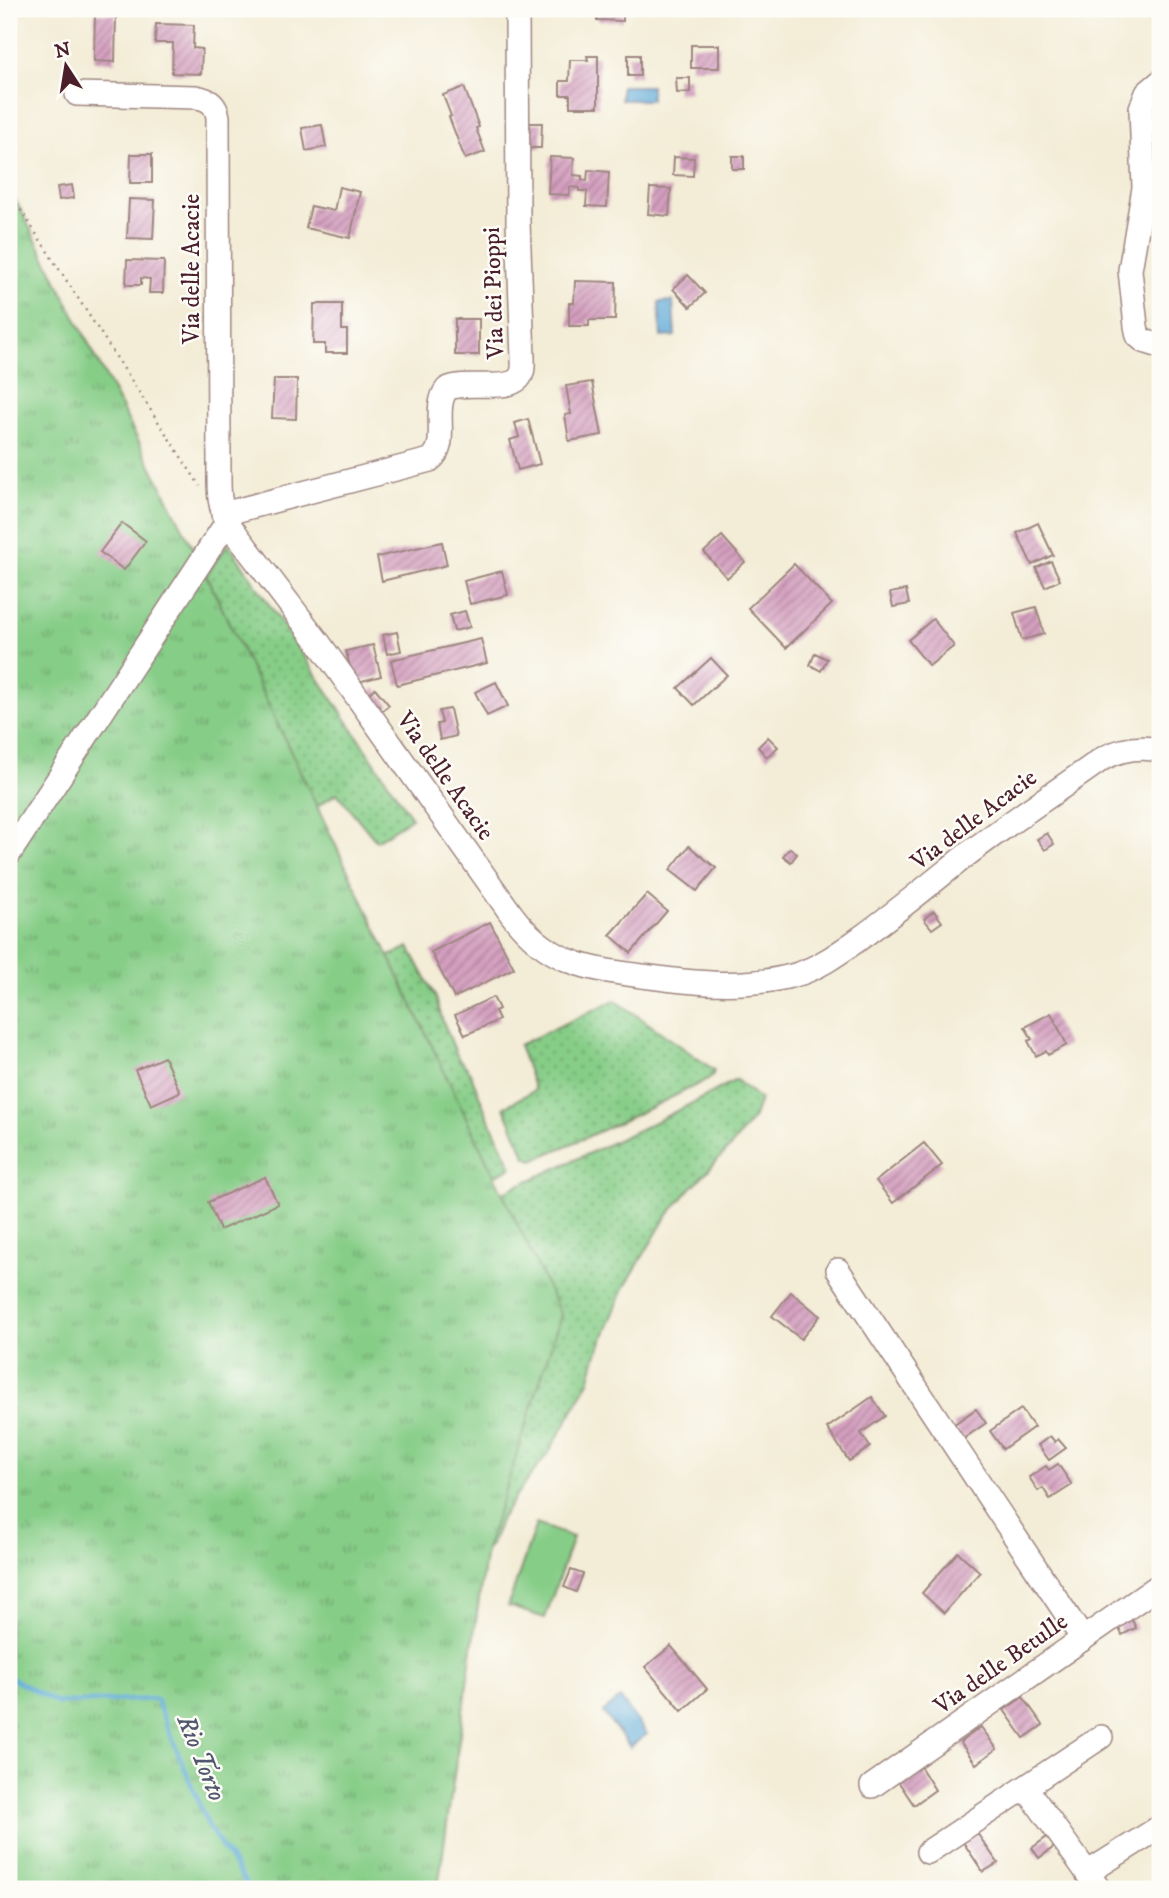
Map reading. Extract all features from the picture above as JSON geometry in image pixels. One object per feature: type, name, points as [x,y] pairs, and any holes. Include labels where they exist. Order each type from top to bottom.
[{"type":"street","name":"Via dei Pioppi","points":[[225,518],[430,460],[439,449],[440,401],[447,389],[457,385],[505,385],[521,376],[523,358],[518,222],[517,9]]},
{"type":"street","points":[[1160,82],[1147,93],[1141,108],[1144,188],[1130,278],[1138,336],[1160,346]]},
{"type":"street","name":"Via delle Acacie","points":[[77,94],[199,97],[208,100],[216,110],[219,498],[225,518],[319,643],[516,920],[530,935],[561,958],[587,968],[718,985],[754,983],[802,973],[849,946],[974,850],[1102,759],[1129,750],[1160,750]]},
{"type":"street","points":[[9,853],[225,518]]},
{"type":"street","points":[[838,1270],[1083,1639]]},
{"type":"street","name":"Via delle Betulle","points":[[872,1786],[1160,1585]]},
{"type":"street","points":[[928,1852],[1101,1737]]},
{"type":"street","points":[[1026,1788],[1093,1881],[1160,1828]]},
{"type":"path","points":[[9,192],[201,487]]},
{"type":"green space","points":[[9,187],[195,552],[561,1315],[486,1550],[438,1887],[491,1889],[9,1889]]},
{"type":"green space","points":[[228,543],[412,818],[376,841],[337,793],[300,818],[151,658]]},
{"type":"green space","points":[[409,947],[436,998],[458,1058],[469,1070],[512,1167],[479,1183],[457,1212],[668,1116],[736,1080],[760,1099],[754,1117],[731,1146],[666,1217],[623,1290],[597,1353],[589,1381],[566,1423],[549,1452],[501,1518],[491,1545],[478,1555],[351,974]]},
{"type":"green space","points":[[615,1000],[714,1070],[712,1077],[533,1160],[526,1157],[504,1107],[535,1090],[519,1045]]},
{"type":"green space","points":[[536,1524],[573,1537],[545,1618],[508,1606]]},
{"type":"water","points":[[621,86],[651,86],[651,100],[621,100]]},
{"type":"water","points":[[673,301],[675,336],[661,337],[659,302]]},
{"type":"water","points":[[620,1698],[647,1734],[630,1747],[603,1712]]},
{"type":"building","points":[[586,9],[623,9],[623,21],[597,20],[598,12],[586,12]]},
{"type":"building","points":[[95,13],[116,14],[115,62],[94,61]]},
{"type":"building","points":[[156,24],[194,25],[193,48],[202,49],[201,74],[172,73],[173,43],[155,43]]},
{"type":"building","points":[[691,45],[719,45],[719,68],[691,68]]},
{"type":"building","points":[[628,55],[640,55],[640,76],[628,76]]},
{"type":"building","points":[[587,56],[598,56],[598,107],[570,107],[570,95],[560,95],[560,81],[569,81],[570,60],[588,60]]},
{"type":"building","points":[[676,78],[690,78],[690,92],[677,93]]},
{"type":"building","points":[[464,87],[485,152],[465,159],[443,95]]},
{"type":"building","points":[[526,123],[542,123],[541,148],[526,148]]},
{"type":"building","points":[[322,125],[326,147],[306,151],[302,128]]},
{"type":"building","points":[[131,154],[152,154],[152,183],[130,183]]},
{"type":"building","points":[[732,156],[744,156],[744,169],[732,169]]},
{"type":"building","points":[[550,157],[574,158],[573,175],[582,176],[582,180],[587,181],[588,170],[609,172],[607,207],[586,206],[587,191],[579,191],[579,188],[570,187],[569,195],[548,194]]},
{"type":"building","points":[[674,157],[694,158],[693,176],[673,175]]},
{"type":"building","points":[[72,185],[74,198],[59,200],[57,187]]},
{"type":"building","points":[[339,187],[360,192],[350,238],[306,228],[311,206],[334,211]]},
{"type":"building","points":[[650,188],[671,189],[669,216],[648,214]]},
{"type":"building","points":[[129,199],[155,200],[153,239],[127,238]]},
{"type":"building","points":[[127,260],[164,261],[163,293],[149,293],[150,279],[141,278],[141,285],[126,285]]},
{"type":"building","points":[[688,275],[705,293],[690,307],[673,289]]},
{"type":"building","points":[[575,281],[616,282],[615,320],[589,320],[589,326],[569,326],[569,303],[574,303]]},
{"type":"building","points":[[314,304],[342,304],[342,330],[347,330],[347,353],[325,353],[325,344],[313,344]]},
{"type":"building","points":[[455,319],[479,319],[479,355],[455,355]]},
{"type":"building","points":[[274,379],[297,379],[296,419],[272,418]]},
{"type":"building","points":[[592,382],[602,435],[569,441],[565,415],[571,414],[566,386]]},
{"type":"building","points":[[528,419],[540,464],[518,470],[510,440],[519,437],[515,423]]},
{"type":"building","points":[[122,523],[146,541],[124,570],[100,552]]},
{"type":"building","points":[[1038,523],[1053,555],[1032,565],[1017,533]]},
{"type":"building","points":[[722,536],[745,562],[727,578],[704,552]]},
{"type":"building","points":[[442,542],[447,565],[382,581],[377,557]]},
{"type":"building","points":[[1051,561],[1060,580],[1045,587],[1036,568]]},
{"type":"building","points":[[794,564],[832,604],[786,648],[748,608]]},
{"type":"building","points":[[502,571],[508,595],[470,604],[464,581]]},
{"type":"building","points":[[906,590],[909,604],[893,607],[890,593]]},
{"type":"building","points":[[1036,607],[1044,634],[1022,640],[1014,613]]},
{"type":"building","points":[[465,611],[470,627],[454,631],[450,615]]},
{"type":"building","points":[[933,619],[954,646],[929,666],[908,640]]},
{"type":"building","points":[[397,632],[401,651],[387,654],[383,635]]},
{"type":"building","points":[[481,639],[487,663],[397,685],[391,660]]},
{"type":"building","points":[[373,645],[381,676],[354,683],[346,651]]},
{"type":"building","points":[[815,653],[827,659],[821,671],[810,665]]},
{"type":"building","points":[[711,658],[727,675],[694,705],[678,688]]},
{"type":"building","points":[[496,682],[508,706],[487,716],[475,692]]},
{"type":"building","points":[[375,688],[389,705],[375,716],[362,699]]},
{"type":"building","points":[[450,709],[456,736],[440,740],[437,724],[442,723],[439,711]]},
{"type":"building","points":[[768,737],[778,747],[767,757],[758,747]]},
{"type":"building","points":[[1047,833],[1054,844],[1045,850],[1037,839]]},
{"type":"building","points":[[689,846],[716,868],[697,891],[670,870]]},
{"type":"building","points":[[790,848],[797,854],[791,862],[783,856]]},
{"type":"building","points":[[647,894],[667,911],[631,953],[610,935]]},
{"type":"building","points":[[934,911],[942,922],[932,929],[924,919]]},
{"type":"building","points":[[490,922],[514,968],[454,998],[431,952]]},
{"type":"building","points":[[493,997],[499,1009],[495,1011],[499,1020],[465,1035],[455,1015]]},
{"type":"building","points":[[1051,1013],[1067,1045],[1048,1055],[1046,1051],[1036,1056],[1028,1041],[1032,1039],[1025,1027]]},
{"type":"building","points":[[164,1057],[180,1092],[151,1105],[135,1070]]},
{"type":"building","points":[[924,1143],[942,1165],[893,1203],[876,1181]]},
{"type":"building","points":[[265,1177],[278,1204],[220,1230],[208,1202]]},
{"type":"building","points":[[791,1292],[820,1316],[801,1339],[772,1316]]},
{"type":"building","points":[[872,1397],[885,1416],[861,1433],[870,1447],[849,1461],[827,1428]]},
{"type":"building","points":[[976,1409],[986,1423],[963,1439],[953,1425]]},
{"type":"building","points":[[1021,1409],[1034,1427],[1003,1449],[990,1431]]},
{"type":"building","points":[[1050,1436],[1055,1442],[1058,1439],[1066,1448],[1049,1460],[1038,1445]]},
{"type":"building","points":[[1058,1464],[1072,1485],[1050,1499],[1043,1488],[1038,1491],[1029,1477],[1046,1466],[1049,1470]]},
{"type":"building","points":[[958,1552],[980,1572],[944,1613],[922,1593]]},
{"type":"building","points":[[571,1570],[583,1574],[576,1592],[564,1587]]},
{"type":"building","points":[[1129,1614],[1136,1628],[1122,1635],[1115,1620]]},
{"type":"building","points":[[671,1646],[707,1689],[682,1711],[645,1667]]},
{"type":"building","points":[[1023,1697],[1043,1725],[1024,1738],[1004,1710]]},
{"type":"building","points":[[981,1727],[997,1749],[976,1764],[960,1742]]},
{"type":"building","points":[[920,1766],[935,1790],[914,1805],[898,1781]]},
{"type":"building","points":[[977,1833],[998,1863],[983,1872],[963,1842]]},
{"type":"building","points":[[1047,1837],[1054,1847],[1039,1858],[1032,1848]]},
{"type":"waterway","name":"Rio Torto","points":[[9,1677],[57,1703],[156,1699],[209,1828],[250,1889]]}]
